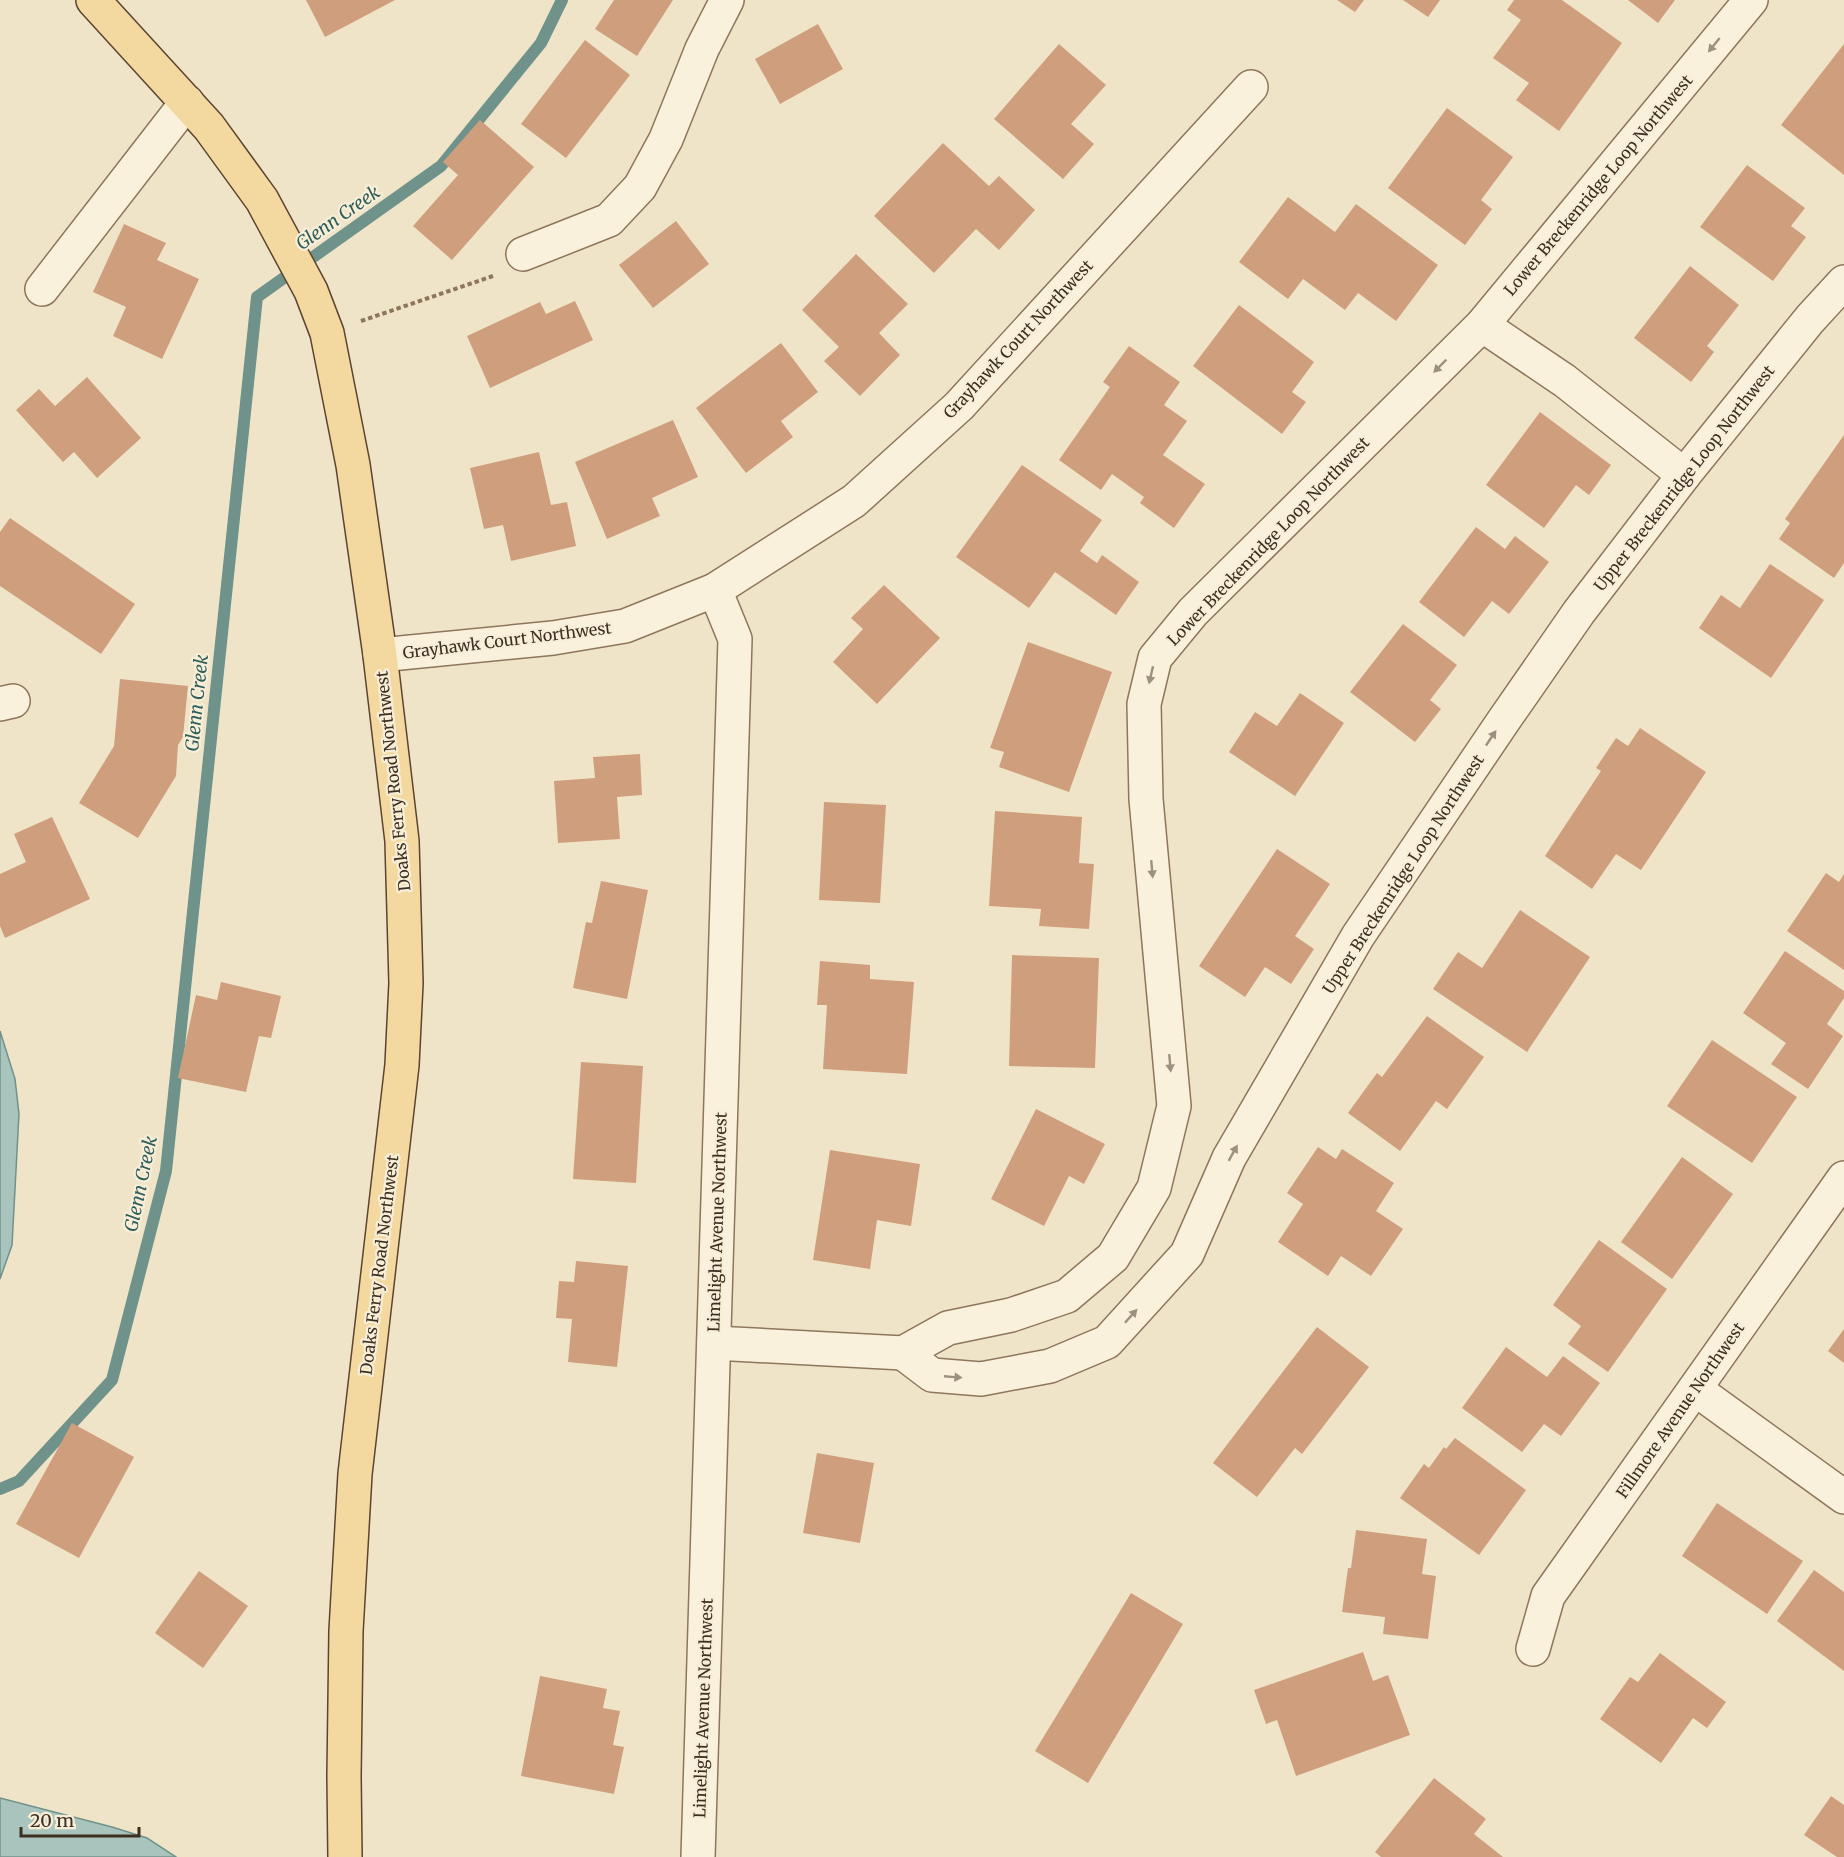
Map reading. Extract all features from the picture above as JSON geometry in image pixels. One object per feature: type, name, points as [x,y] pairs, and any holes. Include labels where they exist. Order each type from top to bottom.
[{"type":"main road","name":"Doaks Ferry Road Northwest","points":[[93,0],[209,126],[262,200],[311,291],[327,333],[352,465],[380,655],[402,841],[406,983],[402,1065],[355,1474],[346,1642],[345,1857]]},
{"type":"street","points":[[523,254],[609,220],[640,187],[666,140],[702,50],[727,0]]},
{"type":"street","name":"Lower Breckenridge Loop Northwest","points":[[903,1353],[948,1328],[1011,1315],[1067,1296],[1113,1257],[1154,1188],[1174,1106],[1146,799],[1144,704],[1155,658],[1193,612],[1482,325],[1751,0]]},
{"type":"street","name":"Grayhawk Court Northwest","points":[[380,655],[553,638],[624,626],[716,590],[854,501],[959,406],[1251,87]]},
{"type":"street","points":[[42,289],[187,102]]},
{"type":"street","name":"Upper Breckenridge Loop Northwest","points":[[903,1353],[932,1375],[942,1376],[981,1379],[1050,1366],[1107,1342],[1187,1254],[1229,1158],[1358,936],[1504,720],[1579,612],[1684,475],[1810,320],[1844,282]]},
{"type":"street","points":[[1482,325],[1565,381],[1684,475]]},
{"type":"street","name":"Limelight Avenue Northwest","points":[[698,1857],[735,639],[716,590]]},
{"type":"street","name":"Fillmore Avenue Northwest","points":[[1533,1649],[1548,1596],[1844,1178]]},
{"type":"street","points":[[714,1343],[903,1353]]},
{"type":"street","points":[[1695,1389],[1844,1497]]},
{"type":"path","points":[[327,333],[507,271],[523,254]]},
{"type":"water","points":[[0,1031],[15,1079],[19,1114],[12,1245],[0,1279]]},
{"type":"water","points":[[0,1798],[147,1838],[176,1857],[0,1857]]},
{"type":"building","points":[[306,0],[395,0],[325,37]]},
{"type":"building","points":[[614,0],[673,0],[637,56],[595,29]]},
{"type":"building","points":[[1337,0],[1364,0],[1355,12]]},
{"type":"building","points":[[1403,0],[1440,0],[1428,17]]},
{"type":"building","points":[[1514,0],[1562,0],[1622,43],[1559,131],[1516,100],[1529,83],[1493,58],[1521,20],[1507,10]]},
{"type":"building","points":[[1628,0],[1675,0],[1658,23]]},
{"type":"building","points":[[818,24],[843,69],[780,104],[755,59]]},
{"type":"building","points":[[585,40],[630,75],[566,158],[521,124]]},
{"type":"building","points":[[1059,44],[1106,85],[1071,124],[1094,144],[1063,179],[994,119]]},
{"type":"building","points":[[1844,44],[1844,175],[1781,125]]},
{"type":"building","points":[[1447,108],[1513,157],[1481,200],[1492,209],[1465,245],[1388,188]]},
{"type":"building","points":[[480,120],[534,167],[452,260],[413,226],[458,175],[443,162]]},
{"type":"building","points":[[943,143],[989,186],[999,176],[1035,210],[999,250],[976,229],[934,273],[874,216]]},
{"type":"building","points":[[1747,165],[1805,208],[1791,226],[1806,237],[1773,281],[1700,227]]},
{"type":"building","points":[[1288,197],[1335,232],[1356,204],[1438,265],[1396,321],[1358,293],[1345,310],[1303,279],[1288,299],[1239,262]]},
{"type":"building","points":[[676,221],[709,264],[653,308],[619,265]]},
{"type":"building","points":[[124,224],[166,243],[157,260],[199,279],[162,359],[113,336],[126,307],[93,292]]},
{"type":"building","points":[[856,254],[908,304],[879,333],[900,355],[860,396],[824,361],[839,347],[802,310]]},
{"type":"building","points":[[1690,266],[1739,305],[1707,346],[1714,352],[1691,382],[1634,338]]},
{"type":"building","points":[[575,301],[593,340],[490,388],[467,336],[540,302],[546,314]]},
{"type":"building","points":[[1239,305],[1314,362],[1292,392],[1306,402],[1282,434],[1193,366]]},
{"type":"building","points":[[781,343],[818,392],[781,421],[793,437],[746,473],[696,408]]},
{"type":"building","points":[[1129,346],[1180,382],[1164,405],[1187,421],[1163,455],[1205,484],[1174,528],[1140,503],[1144,497],[1112,474],[1101,490],[1059,460],[1110,387],[1103,382]]},
{"type":"building","points":[[87,377],[141,438],[97,478],[74,452],[63,462],[16,410],[39,389],[55,406]]},
{"type":"building","points":[[1540,412],[1611,465],[1589,495],[1576,485],[1544,528],[1486,485]]},
{"type":"building","points":[[673,420],[698,477],[652,498],[660,516],[607,539],[575,462]]},
{"type":"building","points":[[1844,435],[1844,563],[1834,578],[1779,539],[1790,523],[1785,519]]},
{"type":"building","points":[[539,452],[551,505],[567,502],[576,546],[511,561],[503,525],[484,529],[470,468]]},
{"type":"building","points":[[1022,465],[1102,520],[1080,551],[1097,563],[1102,555],[1139,582],[1116,615],[1055,572],[1029,608],[956,557]]},
{"type":"building","points":[[10,518],[135,604],[101,654],[0,586],[0,532]]},
{"type":"building","points":[[1476,527],[1505,549],[1515,536],[1549,562],[1509,614],[1492,601],[1464,637],[1419,602]]},
{"type":"building","points":[[1770,564],[1824,600],[1771,678],[1699,628],[1721,595],[1740,608]]},
{"type":"building","points":[[884,585],[940,638],[877,704],[833,662],[863,629],[851,618]]},
{"type":"building","points":[[1403,624],[1457,665],[1430,700],[1441,709],[1415,742],[1350,692]]},
{"type":"building","points":[[1028,642],[1112,672],[1069,792],[999,767],[1004,752],[990,748]]},
{"type":"building","points":[[120,679],[188,686],[183,737],[178,745],[176,776],[138,838],[79,803],[114,746]]},
{"type":"building","points":[[1300,693],[1344,723],[1295,796],[1229,752],[1255,712],[1277,726]]},
{"type":"building","points":[[1640,728],[1706,772],[1641,870],[1616,854],[1592,889],[1545,856],[1601,771],[1596,768],[1616,738],[1628,746]]},
{"type":"building","points":[[640,754],[642,795],[617,797],[620,839],[558,843],[554,781],[595,778],[593,757]]},
{"type":"building","points":[[824,802],[886,805],[880,903],[819,900]]},
{"type":"building","points":[[995,811],[1082,817],[1079,863],[1094,864],[1089,929],[1039,926],[1041,909],[989,906]]},
{"type":"building","points":[[52,817],[90,899],[5,938],[0,926],[0,874],[26,862],[14,834]]},
{"type":"building","points":[[1277,849],[1330,884],[1295,936],[1314,949],[1291,984],[1265,967],[1245,997],[1199,966]]},
{"type":"building","points":[[1826,873],[1839,882],[1844,874],[1844,970],[1787,931]]},
{"type":"building","points":[[601,881],[648,890],[627,999],[573,988],[586,922],[592,923]]},
{"type":"building","points":[[1520,910],[1590,957],[1527,1052],[1433,989],[1458,952],[1482,968]]},
{"type":"building","points":[[1785,951],[1844,991],[1844,998],[1827,1024],[1843,1036],[1808,1089],[1771,1064],[1786,1043],[1743,1013]]},
{"type":"building","points":[[1012,955],[1099,958],[1095,1068],[1009,1066]]},
{"type":"building","points":[[820,961],[870,965],[870,979],[914,982],[907,1074],[823,1069],[827,1005],[817,1005]]},
{"type":"building","points":[[221,982],[281,996],[271,1038],[259,1036],[246,1092],[178,1078],[196,995],[217,1000]]},
{"type":"building","points":[[1427,1016],[1484,1057],[1447,1109],[1436,1101],[1400,1151],[1348,1113],[1377,1073],[1382,1077]]},
{"type":"building","points":[[1712,1040],[1797,1097],[1752,1163],[1667,1106]]},
{"type":"building","points":[[581,1062],[643,1066],[636,1183],[573,1179]]},
{"type":"building","points":[[1036,1109],[1105,1144],[1084,1184],[1069,1176],[1044,1226],[991,1199]]},
{"type":"building","points":[[1318,1147],[1336,1159],[1342,1149],[1394,1183],[1376,1211],[1403,1229],[1371,1276],[1341,1256],[1328,1276],[1278,1242],[1303,1204],[1287,1193]]},
{"type":"building","points":[[830,1150],[920,1164],[911,1226],[877,1220],[870,1269],[813,1260]]},
{"type":"building","points":[[1682,1157],[1733,1194],[1672,1279],[1621,1242]]},
{"type":"building","points":[[1599,1240],[1667,1289],[1608,1372],[1568,1344],[1581,1326],[1553,1305]]},
{"type":"building","points":[[576,1261],[628,1266],[617,1367],[568,1362],[572,1319],[556,1318],[559,1281],[574,1282]]},
{"type":"building","points":[[1317,1327],[1369,1367],[1302,1454],[1295,1448],[1257,1497],[1213,1463]]},
{"type":"building","points":[[1844,1329],[1844,1363],[1828,1351]]},
{"type":"building","points":[[1506,1347],[1547,1377],[1563,1356],[1600,1383],[1561,1436],[1544,1424],[1522,1452],[1462,1408]]},
{"type":"building","points":[[72,1423],[134,1457],[79,1558],[16,1524]]},
{"type":"building","points":[[1455,1438],[1526,1490],[1479,1555],[1400,1498],[1424,1464],[1429,1468],[1444,1447],[1446,1449]]},
{"type":"building","points":[[817,1453],[874,1463],[860,1543],[803,1533]]},
{"type":"building","points":[[1717,1503],[1803,1561],[1767,1614],[1682,1556]]},
{"type":"building","points":[[1356,1530],[1427,1539],[1422,1574],[1436,1576],[1428,1639],[1383,1634],[1385,1617],[1342,1612]]},
{"type":"building","points":[[1814,1570],[1844,1592],[1844,1671],[1777,1621]]},
{"type":"building","points":[[199,1571],[248,1606],[203,1668],[155,1633]]},
{"type":"building","points":[[1131,1593],[1183,1624],[1088,1783],[1035,1751]]},
{"type":"building","points":[[1363,1652],[1373,1681],[1388,1675],[1410,1735],[1296,1776],[1277,1720],[1266,1724],[1254,1690]]},
{"type":"building","points":[[1660,1653],[1726,1702],[1707,1728],[1693,1718],[1661,1763],[1600,1719],[1630,1677],[1638,1682]]},
{"type":"building","points":[[540,1676],[607,1689],[603,1708],[620,1711],[613,1745],[624,1747],[614,1794],[521,1776]]},
{"type":"building","points":[[1434,1778],[1486,1819],[1474,1834],[1503,1857],[1381,1857],[1375,1852]]},
{"type":"building","points":[[1831,1796],[1844,1805],[1844,1857],[1837,1857],[1804,1835]]},
{"type":"waterway","name":"Glenn Creek","points":[[0,1489],[19,1481],[112,1380],[166,1171],[257,297],[441,166],[541,43],[562,0]]}]
